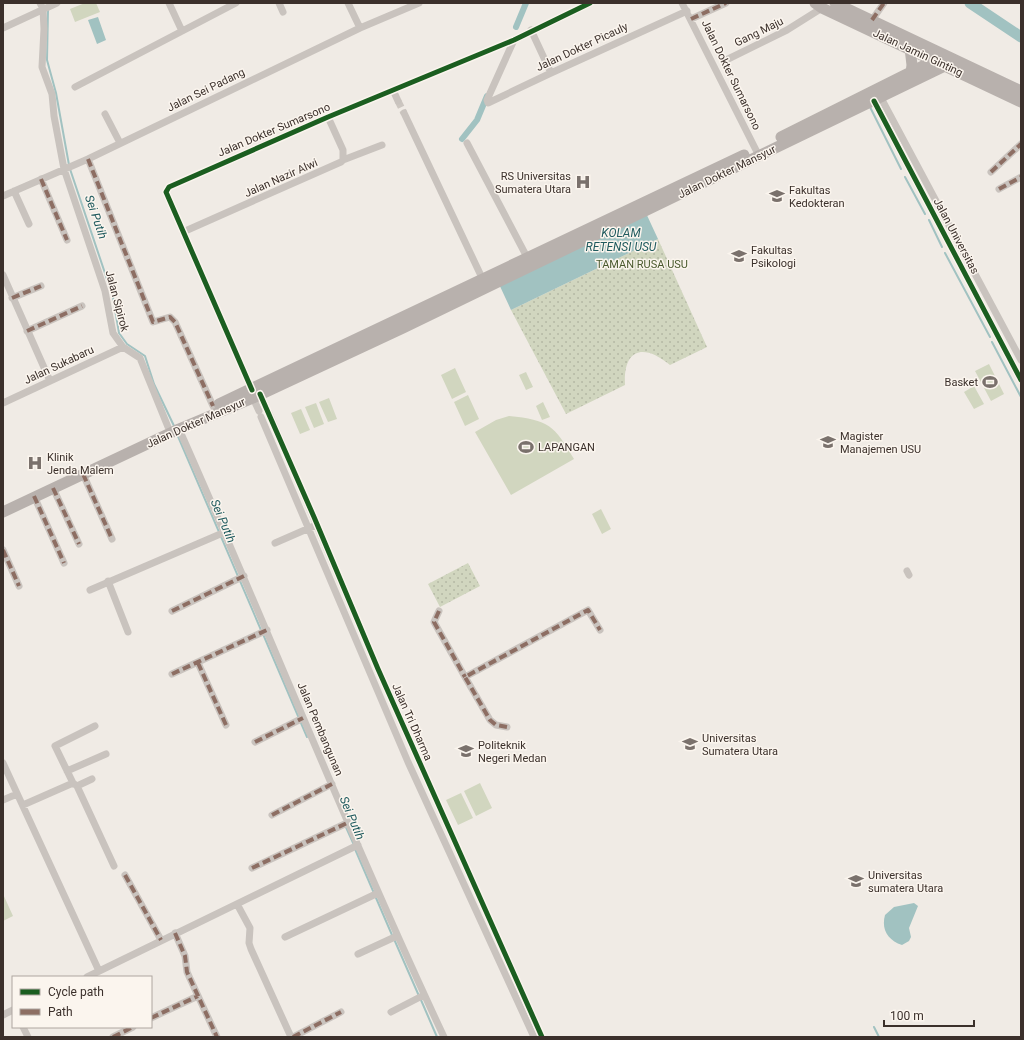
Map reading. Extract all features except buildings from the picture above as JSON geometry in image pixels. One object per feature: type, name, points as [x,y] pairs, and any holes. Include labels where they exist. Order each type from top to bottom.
[{"type":"main road","name":"Jalan Jamin Ginting","points":[[835,3],[872,20],[945,61],[962,74],[1021,102]]},
{"type":"main road","name":"Jalan Jamin Ginting","points":[[819,6],[910,48],[1021,91]]},
{"type":"main road","points":[[910,48],[912,65],[911,73]]},
{"type":"main road","name":"Jalan Dokter Mansyur","points":[[758,153],[911,73],[945,61]]},
{"type":"main road","name":"Jalan Dokter Mansyur","points":[[3,505],[174,428],[255,394],[643,207],[924,77],[945,61]]},
{"type":"main road","points":[[924,77],[962,74]]},
{"type":"main road","name":"Jalan Dokter Mansyur","points":[[3,512],[83,474],[174,428],[213,406],[255,394]]},
{"type":"street","points":[[169,3],[182,31]]},
{"type":"street","points":[[75,87],[236,3]]},
{"type":"street","points":[[278,3],[283,12]]},
{"type":"street","points":[[348,3],[360,28]]},
{"type":"street","name":"Jalan Sei Padang","points":[[3,196],[88,159],[360,28],[419,3]]},
{"type":"street","name":"Jalan Dokter Sumarsono","points":[[255,394],[166,192],[169,187],[328,117],[514,40],[531,30],[590,3]]},
{"type":"street","name":"Jalan Dokter Sumarsono","points":[[682,3],[758,153]]},
{"type":"street","points":[[691,19],[726,3]]},
{"type":"street","points":[[872,20],[884,3]]},
{"type":"street","points":[[3,28],[48,6]]},
{"type":"street","name":"Jalan Sipirok","points":[[48,6],[44,29],[42,67],[52,94],[54,116],[67,168],[105,291],[113,333],[124,348],[136,354],[142,360],[149,384],[174,428]]},
{"type":"street","name":"Gang Maju","points":[[724,61],[787,30],[819,6]]},
{"type":"street","name":"Jalan Dokter Picauly","points":[[514,40],[487,103],[687,11]]},
{"type":"street","points":[[531,30],[551,73]]},
{"type":"street","points":[[393,90],[398,100]]},
{"type":"street","name":"Jalan Universitas","points":[[878,99],[941,210],[1021,360]]},
{"type":"street","name":"Jalan Universitas","points":[[878,99],[933,214],[1021,380]]},
{"type":"street","points":[[404,113],[485,283]]},
{"type":"street","points":[[106,114],[120,143]]},
{"type":"street","points":[[328,117],[343,150],[343,160]]},
{"type":"street","points":[[467,143],[529,262]]},
{"type":"street","points":[[991,172],[1021,144]]},
{"type":"street","name":"Jalan Nazir Alwi","points":[[183,232],[337,165],[343,160],[382,145]]},
{"type":"street","points":[[88,159],[153,322],[170,318],[175,322],[213,406]]},
{"type":"street","points":[[999,188],[1021,177]]},
{"type":"street","points":[[41,179],[67,240]]},
{"type":"street","points":[[14,191],[29,224]]},
{"type":"street","points":[[933,214],[941,210]]},
{"type":"street","points":[[3,275],[50,381]]},
{"type":"street","points":[[972,287],[980,283]]},
{"type":"street","points":[[12,298],[41,286]]},
{"type":"street","points":[[27,330],[82,306]]},
{"type":"street","name":"Jalan Sukabaru","points":[[3,403],[124,348]]},
{"type":"street","name":"Jalan Tri Dharma","points":[[255,394],[267,411],[302,490],[523,1004],[534,1037]]},
{"type":"street","name":"Jalan Tri Dharma","points":[[255,394],[260,414],[405,755],[523,1004],[542,1037]]},
{"type":"street","name":"Jalan Pembangunan","points":[[174,428],[347,823],[355,847],[420,997],[444,1037]]},
{"type":"street","points":[[83,474],[112,539]]},
{"type":"street","points":[[53,488],[79,544]]},
{"type":"street","points":[[294,493],[302,490]]},
{"type":"street","points":[[34,496],[64,563]]},
{"type":"street","points":[[275,543],[317,525]]},
{"type":"street","points":[[90,590],[108,581],[221,534]]},
{"type":"street","points":[[3,550],[19,586]]},
{"type":"street","points":[[172,611],[240,578]]},
{"type":"street","points":[[108,581],[128,632]]},
{"type":"street","points":[[465,677],[588,610],[600,630]]},
{"type":"street","points":[[439,611],[434,622],[490,720],[496,725],[507,727]]},
{"type":"street","points":[[172,674],[263,632]]},
{"type":"street","points":[[198,663],[226,724]]},
{"type":"street","points":[[255,742],[301,719]]},
{"type":"street","points":[[95,726],[55,745],[114,866]]},
{"type":"street","points":[[67,772],[106,754]]},
{"type":"street","points":[[3,763],[99,971]]},
{"type":"street","points":[[23,805],[92,779]]},
{"type":"street","points":[[272,815],[330,785]]},
{"type":"street","points":[[3,800],[17,794]]},
{"type":"street","points":[[252,868],[347,823]]},
{"type":"street","points":[[88,976],[355,847]]},
{"type":"street","points":[[125,875],[161,940]]},
{"type":"street","points":[[285,937],[376,894]]},
{"type":"street","points":[[237,904],[250,928],[248,943],[292,1037],[341,1012]]},
{"type":"street","points":[[175,933],[185,956],[187,972],[217,1037]]},
{"type":"street","points":[[358,954],[395,937]]},
{"type":"street","points":[[152,1018],[198,996]]},
{"type":"street","points":[[391,1012],[420,997]]},
{"type":"street","points":[[3,1015],[12,1010]]},
{"type":"street","points":[[24,1028],[28,1037]]},
{"type":"street","points":[[113,1037],[132,1028]]},
{"type":"green space","points":[[85,3],[96,3],[100,12],[75,22],[70,9]]},
{"type":"green space","name":"TAMAN RUSA USU","points":[[658,239],[707,347],[670,365],[661,358],[652,354],[644,352],[637,353],[628,363],[625,373],[625,385],[566,414],[511,310]]},
{"type":"green space","name":"Basket","points":[[989,364],[1004,394],[991,401],[975,371]]},
{"type":"green space","points":[[455,368],[466,392],[452,399],[441,375]]},
{"type":"green space","points":[[526,372],[533,387],[526,390],[519,375]]},
{"type":"green space","points":[[974,386],[984,404],[974,409],[964,392]]},
{"type":"green space","points":[[468,395],[479,419],[465,426],[454,402]]},
{"type":"green space","points":[[329,398],[337,419],[328,422],[319,402]]},
{"type":"green space","name":"LAPANGAN","points":[[543,402],[550,417],[542,420],[536,406]]},
{"type":"green space","points":[[316,403],[324,424],[314,428],[305,407]]},
{"type":"green space","points":[[301,409],[310,430],[300,434],[291,413]]},
{"type":"green space","name":"LAPANGAN","points":[[509,416],[542,422],[549,426],[561,438],[574,459],[511,495],[475,432],[496,420]]},
{"type":"green space","points":[[601,509],[611,529],[602,534],[592,514]]},
{"type":"green space","points":[[468,563],[480,586],[440,607],[428,584]]},
{"type":"green space","points":[[480,783],[492,808],[476,816],[464,791]]},
{"type":"green space","points":[[461,793],[473,818],[458,825],[446,800]]},
{"type":"green space","points":[[3,894],[13,916],[3,921]]},
{"type":"water","points":[[98,17],[106,40],[97,44],[88,20]]},
{"type":"water","name":"KOLAM RETENSI USU","points":[[645,211],[658,239],[511,310],[498,282]]},
{"type":"water","points":[[914,903],[918,906],[909,928],[911,937],[909,941],[902,945],[897,943],[887,934],[884,925],[885,915],[894,907]]},
{"type":"waterway","points":[[516,27],[526,3]]},
{"type":"waterway","points":[[970,3],[1021,37]]},
{"type":"waterway","name":"Sei Putih","points":[[48,10],[47,60],[56,93],[69,165]]},
{"type":"waterway","points":[[462,139],[477,120],[487,96]]},
{"type":"waterway","points":[[870,107],[901,169]]},
{"type":"waterway","name":"Sei Putih","points":[[70,169],[113,297],[119,333],[127,344],[145,356],[154,384],[175,428]]},
{"type":"waterway","points":[[905,177],[925,214]]},
{"type":"waterway","points":[[929,220],[942,247]]},
{"type":"waterway","points":[[945,253],[990,337]]},
{"type":"waterway","points":[[992,342],[1021,397]]},
{"type":"waterway","name":"Sei Putih","points":[[177,434],[261,630]]},
{"type":"waterway","name":"Sei Putih","points":[[263,634],[307,737]]},
{"type":"waterway","name":"Sei Putih","points":[[345,825],[354,845]]},
{"type":"waterway","name":"Sei Putih","points":[[355,849],[392,935]]},
{"type":"waterway","name":"Sei Putih","points":[[394,939],[419,996]]},
{"type":"waterway","name":"Sei Putih","points":[[421,1000],[437,1037]]},
{"type":"waterway","points":[[874,1027],[879,1037]]},
{"type":"tunnel","points":[[398,101],[404,113]]},
{"type":"marked path","points":[[691,19],[726,3]]},
{"type":"marked path","points":[[872,20],[884,3]]},
{"type":"marked path","points":[[991,172],[1021,144]]},
{"type":"marked path","points":[[88,159],[153,322],[170,317],[175,322],[213,406]]},
{"type":"marked path","points":[[999,189],[1021,177]]},
{"type":"marked path","points":[[41,179],[67,240]]},
{"type":"marked path","points":[[12,298],[41,286]]},
{"type":"marked path","points":[[27,331],[82,306]]},
{"type":"marked path","points":[[83,474],[112,539]]},
{"type":"marked path","points":[[53,488],[79,544]]},
{"type":"marked path","points":[[34,496],[64,563]]},
{"type":"marked path","points":[[3,550],[19,586]]},
{"type":"marked path","points":[[172,611],[244,576]]},
{"type":"marked path","points":[[507,727],[496,725],[490,720],[465,677],[588,610],[600,630]]},
{"type":"marked path","points":[[439,611],[434,622],[465,677]]},
{"type":"marked path","points":[[172,674],[267,630]]},
{"type":"marked path","points":[[198,663],[226,725]]},
{"type":"marked path","points":[[255,742],[303,718]]},
{"type":"marked path","points":[[272,815],[332,784]]},
{"type":"marked path","points":[[252,868],[349,822]]},
{"type":"marked path","points":[[125,875],[161,940]]},
{"type":"marked path","points":[[175,933],[185,956],[187,972],[217,1037]]},
{"type":"marked path","points":[[152,1018],[198,996]]},
{"type":"marked path","points":[[293,1037],[341,1012]]},
{"type":"marked path","points":[[113,1037],[131,1028]]},
{"type":"cycle path","points":[[252,390],[166,192],[169,187],[328,117],[514,40],[590,3]]},
{"type":"cycle path","points":[[874,101],[1021,380]]},
{"type":"cycle path","points":[[260,394],[378,669],[542,1037]]},
{"type":"place","name":"RS Universitas Sumatera Utara","points":[[583,182]]},
{"type":"place","name":"Fakultas Kedokteran","points":[[777,196]]},
{"type":"place","name":"Fakultas Psikologi","points":[[739,256]]},
{"type":"place","name":"Basket","points":[[990,382]]},
{"type":"place","name":"Magister Manajemen USU","points":[[828,442]]},
{"type":"place","name":"LAPANGAN","points":[[526,447]]},
{"type":"place","name":"Klinik Jenda Malem","points":[[35,463]]},
{"type":"place","name":"Universitas Sumatera Utara","points":[[690,744]]},
{"type":"place","name":"Politeknik Negeri Medan","points":[[466,751]]},
{"type":"place","name":"Universitas sumatera Utara","points":[[856,881]]}]
